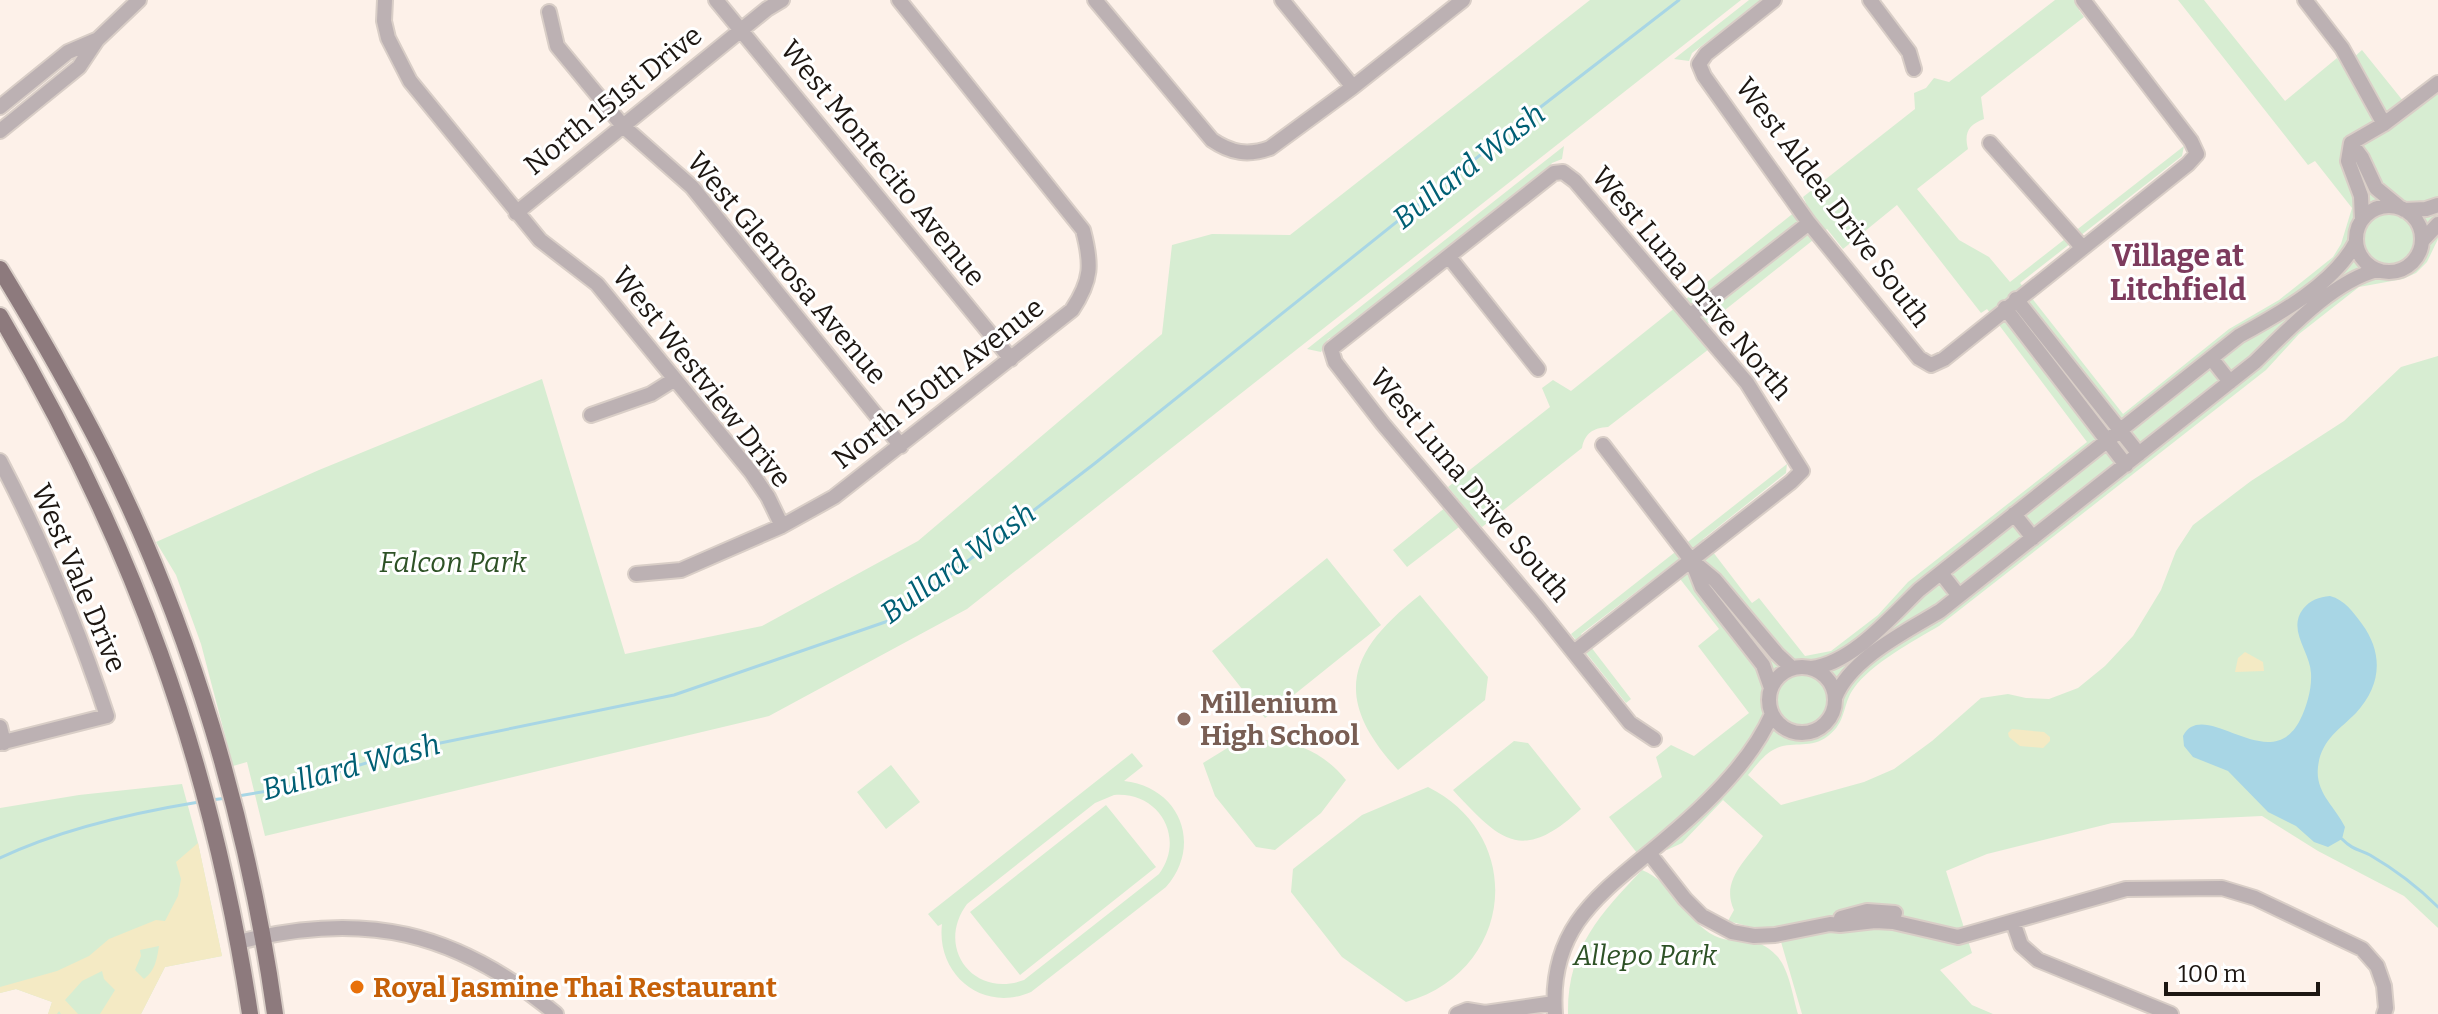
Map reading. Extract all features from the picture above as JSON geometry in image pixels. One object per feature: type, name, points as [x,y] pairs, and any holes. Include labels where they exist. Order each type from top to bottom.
[{"type":"main road","points":[[0,269],[70,389],[138,529],[183,642],[242,840],[264,936],[275,1014]]},
{"type":"main road","points":[[0,316],[59,422],[105,514],[157,640],[198,767],[216,838],[239,942],[250,1014]]},
{"type":"street","points":[[0,131],[79,67],[97,40],[139,0]]},
{"type":"street","name":"West Westview Drive","points":[[385,0],[384,21],[388,38],[401,67],[540,240],[597,284],[761,485],[782,526]]},
{"type":"street","name":"West Montecito Avenue","points":[[716,0],[1011,359]]},
{"type":"street","name":"North 151st Drive","points":[[516,213],[782,0]]},
{"type":"street","name":"North 150th Avenue","points":[[636,574],[681,570],[782,526],[834,497],[1072,310],[1086,290],[1091,260],[1083,230],[899,0]]},
{"type":"street","points":[[1095,0],[1212,140],[1237,153],[1270,148],[1463,0]]},
{"type":"street","points":[[1282,0],[1353,87]]},
{"type":"street","name":"West Aldea Drive South","points":[[1774,0],[1706,54],[1699,64],[1738,125],[1809,223],[1919,358],[1931,365],[1944,359],[2011,303]]},
{"type":"street","points":[[1870,0],[1909,52],[1914,69]]},
{"type":"street","points":[[2011,303],[2197,154],[2191,141],[2083,0]]},
{"type":"street","points":[[2305,0],[2342,48],[2384,124]]},
{"type":"street","name":"West Glenrosa Avenue","points":[[549,12],[557,46],[623,126],[692,187],[901,446]]},
{"type":"street","points":[[0,107],[68,52],[97,40]]},
{"type":"street","points":[[2351,143],[2384,124],[2438,83]]},
{"type":"street","points":[[1990,143],[2082,247]]},
{"type":"street","points":[[2351,143],[2376,188],[2418,222],[2423,240]]},
{"type":"street","points":[[1771,688],[1783,672],[1792,668],[1825,667],[1842,658],[1941,573],[2211,358],[2239,336],[2281,313],[2333,272],[2349,256],[2362,220],[2361,196],[2348,161],[2351,143]]},
{"type":"street","name":"West Luna Drive North","points":[[1449,257],[1554,173],[1563,172],[1575,181],[1747,383],[1802,471],[1691,560]]},
{"type":"street","points":[[2362,220],[2379,208],[2426,209],[2438,205]]},
{"type":"street","points":[[1691,315],[1809,223]]},
{"type":"street","points":[[2356,242],[2362,259],[2387,273],[2408,267],[2416,260],[2423,240],[2438,224]]},
{"type":"street","points":[[1449,257],[1538,369]]},
{"type":"street","name":"West Luna Drive South","points":[[1449,257],[1331,349],[1335,362],[1630,723],[1654,739]]},
{"type":"street","points":[[1753,750],[1791,732],[1813,732],[1822,727],[1830,719],[1835,698],[1848,675],[1894,638],[1940,611],[2126,465],[2255,362],[2291,327],[2353,278],[2377,270]]},
{"type":"street","points":[[2011,303],[2139,454]]},
{"type":"street","points":[[2011,303],[2126,465]]},
{"type":"street","points":[[2211,358],[2230,382]]},
{"type":"street","points":[[591,415],[651,394],[675,379]]},
{"type":"street","points":[[1603,445],[1691,560],[1715,580],[1792,668]]},
{"type":"street","name":"West Vale Drive","points":[[0,461],[26,511],[63,596],[107,716],[2,743]]},
{"type":"street","points":[[2014,514],[2033,538]]},
{"type":"street","points":[[1574,652],[1691,560]]},
{"type":"street","points":[[1691,560],[1702,587],[1763,665],[1771,688],[1769,706],[1772,714],[1791,732]]},
{"type":"street","points":[[1941,573],[1959,596]]},
{"type":"street","points":[[1811,668],[1828,680],[1835,698]]},
{"type":"street","points":[[1457,1014],[1467,1010],[1484,1013],[1555,1009],[1558,969],[1580,917],[1599,893],[1685,822],[1753,750],[1772,714]]},
{"type":"street","points":[[0,727],[2,743]]},
{"type":"street","points":[[1649,853],[1694,908],[1710,922],[1732,932],[1754,936],[1830,924],[1842,917],[1899,913],[1927,929],[1958,937],[2126,889],[2222,888],[2269,904],[2362,949],[2377,966],[2384,986],[2384,1014]]},
{"type":"street","points":[[2013,922],[2021,945],[2038,960],[2171,1014]]},
{"type":"street","points":[[239,942],[303,928],[346,926],[394,931],[418,937],[487,965],[556,1014]]},
{"type":"green space","name":"Falcon Park","points":[[1590,0],[1741,0],[967,609],[769,716],[265,836],[247,762],[233,766],[201,644],[176,575],[156,542],[319,470],[542,379],[625,654],[762,626],[918,541],[1162,334],[1172,245],[1212,234],[1290,235]]},
{"type":"green space","points":[[1749,0],[1763,0],[1692,53],[1689,61],[1674,59]]},
{"type":"green space","points":[[2055,0],[2092,0],[2079,10],[2084,17],[1981,97],[1984,119],[1968,130],[1968,149],[1917,189],[1959,240],[1989,257],[2010,282],[2184,146],[2182,156],[2020,283],[2123,414],[2229,329],[2279,300],[2333,257],[2341,244],[2352,208],[2315,161],[2308,165],[2178,0],[2204,0],[2285,101],[2337,58],[2343,67],[2362,50],[2412,112],[2438,92],[2438,239],[2427,262],[2416,273],[2403,279],[2359,287],[2299,334],[2266,370],[1939,626],[1871,670],[1854,688],[1838,725],[1828,736],[1815,743],[1781,746],[1764,757],[1748,775],[1781,805],[1864,782],[1894,769],[1981,698],[2008,694],[2049,699],[2078,688],[2105,666],[2133,636],[2161,590],[2176,551],[2193,525],[2251,481],[2344,421],[2401,367],[2438,356],[2438,928],[2404,896],[2318,851],[2262,816],[2112,823],[1987,854],[1946,871],[1972,953],[1940,970],[1972,1005],[1993,1014],[1802,1014],[1777,928],[1755,928],[1728,921],[1734,910],[1730,889],[1733,880],[1763,836],[1723,800],[1682,843],[1667,850],[1657,838],[1637,853],[1609,817],[1662,777],[1656,757],[1671,745],[1694,756],[1749,713],[1698,646],[1719,629],[1670,566],[1581,634],[1631,699],[1626,703],[1571,634],[1787,464],[1786,473],[1703,539],[1752,603],[1759,598],[1805,656],[1831,651],[1878,615],[1908,582],[2087,442],[1987,309],[1981,313],[1897,205],[1843,249],[1827,229],[1696,333],[1709,349],[1608,427],[1590,432],[1582,448],[1482,527],[1472,517],[1407,567],[1393,550],[1457,498],[1448,487],[1550,407],[1542,388],[1553,380],[1571,391],[1806,203],[1803,197],[1915,109],[1914,93],[1926,88],[1934,78],[1949,82]]},
{"type":"green space","points":[[1564,146],[1562,159],[1552,163],[1546,171],[1328,339],[1321,352],[1307,349]]},
{"type":"green space","points":[[1327,558],[1381,625],[1265,718],[1212,651]]},
{"type":"green space","points":[[1420,595],[1488,677],[1485,700],[1398,770],[1363,720],[1357,698],[1357,677],[1364,656],[1376,636]]},
{"type":"green space","points":[[1264,740],[1288,743],[1310,751],[1329,763],[1346,780],[1321,813],[1275,850],[1256,847],[1215,796],[1203,763],[1229,747]]},
{"type":"green space","points":[[1514,741],[1528,743],[1581,809],[1561,826],[1527,840],[1513,839],[1499,833],[1453,790]]},
{"type":"green space","points":[[1132,753],[1143,766],[1124,781],[1159,794],[1172,806],[1180,820],[1184,837],[1183,854],[1177,871],[1166,887],[1031,992],[1013,997],[996,997],[966,985],[947,959],[942,942],[942,924],[938,926],[928,914]],"holes":[[[1114,795],[1144,801],[1164,820],[1170,846],[1159,874],[1024,980],[1006,984],[975,976],[964,965],[955,937],[958,920],[967,904],[1095,803]]]},
{"type":"green space","points":[[891,765],[920,802],[886,829],[857,792]]},
{"type":"green space","points":[[182,784],[222,956],[165,967],[141,1014],[48,1014],[52,1002],[16,989],[0,993],[0,808],[79,795]]},
{"type":"green space","points":[[1428,787],[1460,809],[1482,837],[1493,869],[1495,902],[1486,934],[1469,963],[1442,986],[1406,1002],[1342,957],[1291,892],[1293,869],[1362,815]]},
{"type":"green space","points":[[1106,805],[1156,867],[1020,975],[970,912]]},
{"type":"green space","name":"Allepo Park","points":[[1642,870],[1662,883],[1704,929],[1723,939],[1761,944],[1777,956],[1788,976],[1798,1014],[1568,1014],[1573,970],[1580,951],[1600,918]]},
{"type":"sand","points":[[2245,652],[2263,662],[2264,671],[2235,672],[2238,658]]},
{"type":"sand","points":[[2012,729],[2044,732],[2050,741],[2043,748],[2020,746],[2009,737]]},
{"type":"sand","points":[[198,843],[222,956],[165,967],[141,1014],[100,1014],[115,990],[104,979],[102,971],[82,981],[65,1000],[78,1014],[61,1014],[59,1011],[48,1014],[52,1002],[16,989],[0,993],[0,987],[57,971],[89,956],[109,939],[156,920],[165,921],[178,896],[181,879],[176,862]],"holes":[[[159,946],[153,968],[144,979],[135,970],[141,956],[140,950]]]},
{"type":"water","points":[[2330,596],[2352,611],[2369,635],[2377,670],[2371,692],[2364,703],[2332,736],[2320,758],[2320,784],[2345,827],[2342,839],[2328,847],[2314,842],[2296,826],[2268,812],[2228,771],[2193,757],[2184,746],[2183,736],[2193,726],[2206,725],[2255,740],[2272,742],[2287,736],[2303,715],[2311,685],[2310,665],[2298,633],[2299,617],[2312,601]]},
{"type":"waterway","name":"Bullard Wash","points":[[238,796],[286,788],[411,749],[674,695],[891,620],[1094,464],[1679,0]]},
{"type":"waterway","name":"Bullard Wash","points":[[211,800],[227,798]]},
{"type":"waterway","name":"Bullard Wash","points":[[0,858],[97,823],[199,802]]},
{"type":"waterway","points":[[2342,839],[2397,872],[2438,907]]},
{"type":"place","name":"Millenium High School","points":[[1184,719]]},
{"type":"place","name":"Royal Jasmine Thai Restaurant","points":[[357,987]]},
{"type":"district","name":"Village at Litchfield","points":[[2178,273]]}]
